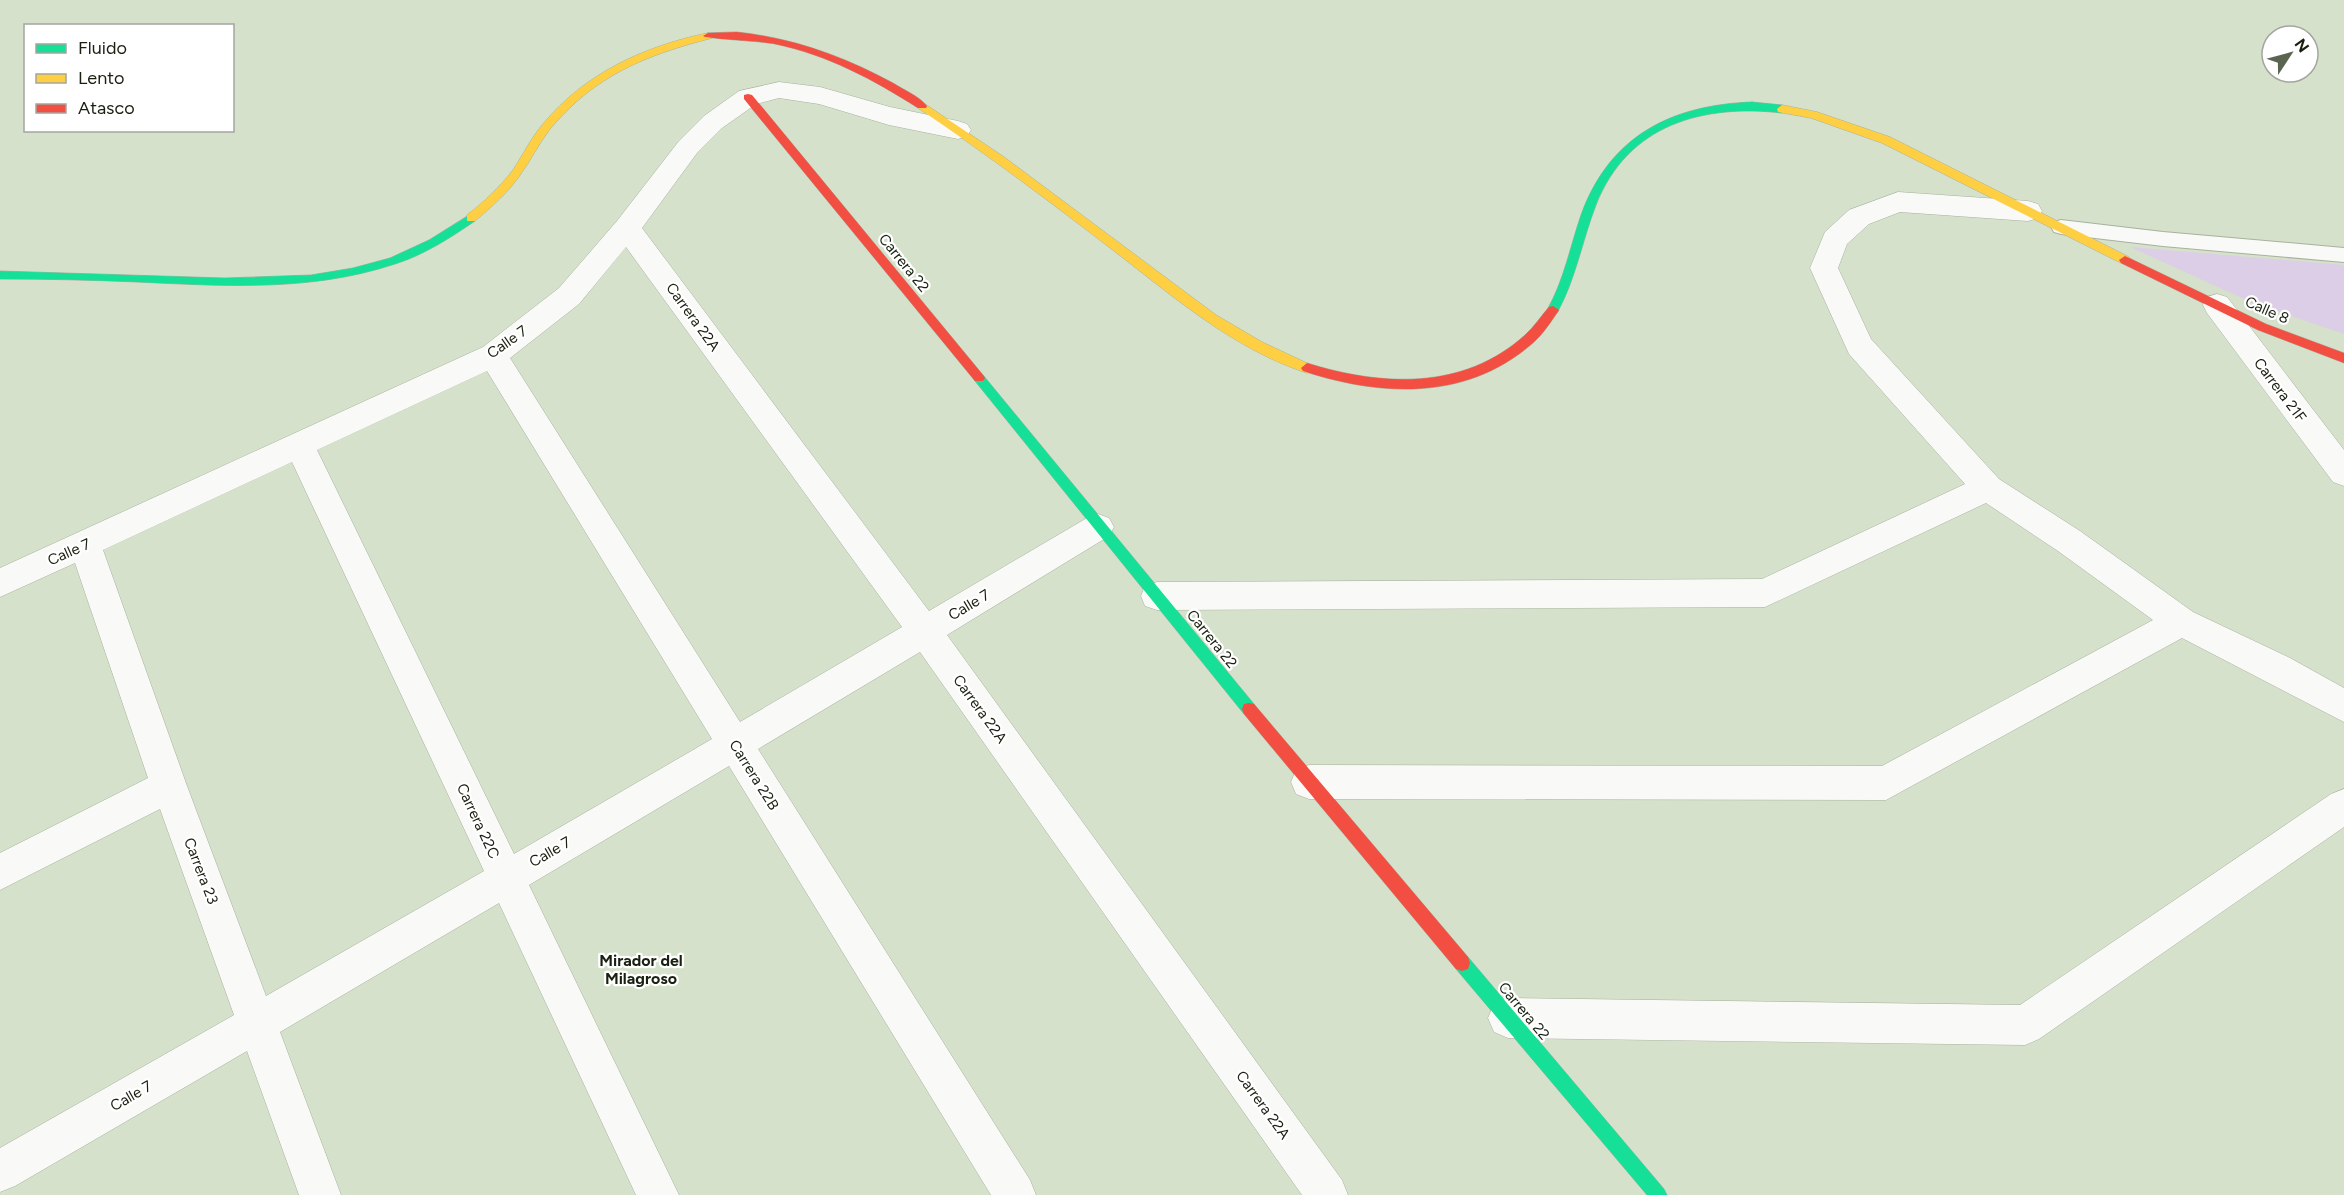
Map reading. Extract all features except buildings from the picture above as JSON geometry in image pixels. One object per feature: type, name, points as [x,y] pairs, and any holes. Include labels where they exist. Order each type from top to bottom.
[{"type":"main road","name":"Calle 8","points":[[0,274],[224,283],[286,282],[337,277],[396,261],[436,241],[479,212],[512,180],[547,126],[584,91],[616,69],[648,53],[685,41],[712,36],[769,40],[816,49],[856,67],[918,101],[1217,324],[1265,353],[1310,371],[1358,384],[1404,386],[1448,382],[1486,370],[1519,349],[1547,323],[1565,292],[1598,183],[1616,157],[1636,138],[1662,123],[1695,113],[1732,107],[1768,106],[1810,114],[1914,152],[2028,212],[2061,226],[2217,305],[2283,335],[2344,358]]},
{"type":"main road","name":"Carrera 22","points":[[748,97],[1309,782],[1658,1195]]},
{"type":"street","name":"Calle 7","points":[[0,583],[493,355],[569,296],[627,228],[688,147],[713,122],[748,97],[779,90],[820,96],[889,116],[958,130]]},
{"type":"street","points":[[2028,212],[1962,205],[1898,202],[1859,217],[1835,239],[1824,267],[1833,292],[1859,346],[1988,488],[2069,541],[2181,622],[2278,669],[2344,706]]},
{"type":"street","name":"Carrera 22A","points":[[627,228],[925,632],[1327,1195]]},
{"type":"street","name":"Carrera 21F","points":[[2217,305],[2344,473]]},
{"type":"street","name":"Carrera 22B","points":[[493,355],[1015,1195]]},
{"type":"street","name":"Carrera 22C","points":[[300,446],[658,1195]]},
{"type":"street","points":[[1156,596],[1765,593],[1988,488]]},
{"type":"street","name":"Calle 7","points":[[0,1171],[258,1023],[925,632],[1098,527]]},
{"type":"street","name":"Carrera 23","points":[[85,545],[169,786],[320,1195]]},
{"type":"street","points":[[1309,782],[1886,783],[2181,622]]},
{"type":"street","points":[[0,872],[169,786]]},
{"type":"street","points":[[1508,1018],[2025,1025],[2344,806]]},
{"type":"lane","points":[[2061,226],[2163,239],[2344,255]]},
{"type":"shaded area","points":[[2130,247],[2344,265],[2344,334],[2253,303]]},
{"type":"traffic: fast","points":[[1553,310],[1566,284],[1592,202],[1606,176],[1623,153],[1644,135],[1695,112],[1723,107],[1752,106],[1782,109]]},
{"type":"traffic: fast","points":[[0,275],[225,282],[311,279],[353,272],[393,261],[433,243],[471,218]]},
{"type":"traffic: fast","points":[[979,378],[1249,709]]},
{"type":"traffic: fast","points":[[1462,963],[1658,1195]]},
{"type":"traffic: slow","points":[[471,218],[507,185],[547,126],[581,93],[600,79],[641,56],[708,36]]},
{"type":"traffic: slow","points":[[922,106],[1000,159],[1212,318],[1258,346],[1307,368]]},
{"type":"traffic: slow","points":[[1782,109],[1813,115],[1886,140],[2125,260]]},
{"type":"traffic: jam","points":[[708,36],[765,39],[821,53],[873,77],[922,106]]},
{"type":"traffic: jam","points":[[748,97],[979,378]]},
{"type":"traffic: jam","points":[[2125,260],[2262,327],[2344,358]]},
{"type":"traffic: jam","points":[[1307,368],[1339,378],[1373,384],[1408,385],[1442,382],[1475,373],[1505,358],[1531,337],[1553,310]]},
{"type":"traffic: jam","points":[[1249,709],[1462,963]]},
{"type":"district","name":"Mirador del Milagroso","points":[[641,969]]}]
